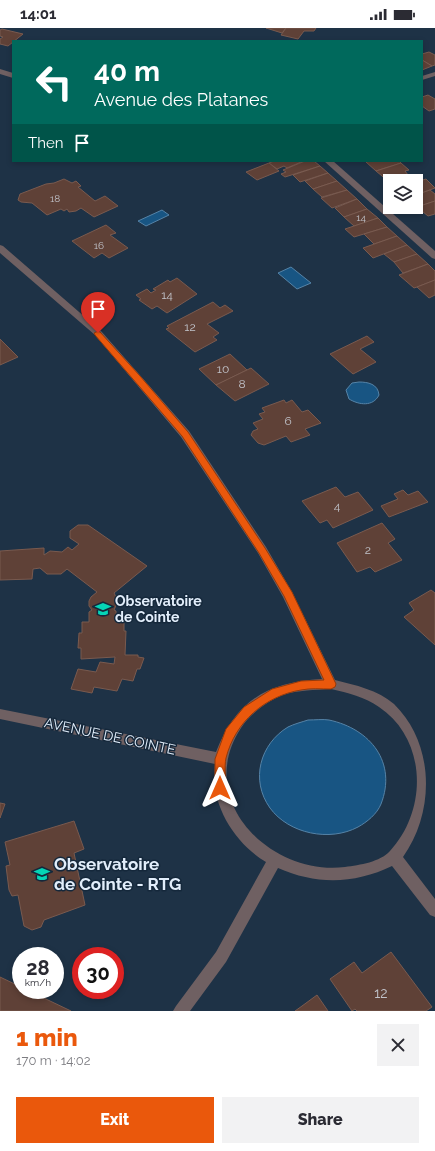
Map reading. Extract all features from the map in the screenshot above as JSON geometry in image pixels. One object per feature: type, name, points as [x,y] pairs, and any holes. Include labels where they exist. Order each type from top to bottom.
[{"type":"street","points":[[0,71],[12,76]]},
{"type":"street","points":[[423,78],[435,74]]},
{"type":"street","points":[[329,162],[435,256]]},
{"type":"street","points":[[0,248],[98,333],[185,434],[262,550],[285,588],[331,684]]},
{"type":"street","points":[[331,684],[362,692],[389,707],[411,728],[426,754],[433,796],[415,837],[394,857],[368,869],[337,875],[305,872],[275,860],[249,841],[231,817],[220,788],[220,759],[230,732],[248,710],[272,694],[287,689],[301,685],[331,684]]},
{"type":"street","name":"AVENUE DE COINTE","points":[[0,714],[220,759]]},
{"type":"street","points":[[394,857],[435,910]]},
{"type":"street","points":[[181,1011],[222,957],[275,860]]},
{"type":"water","points":[[162,210],[169,215],[146,226],[138,221]]},
{"type":"water","points":[[291,267],[311,283],[297,289],[278,273]]},
{"type":"water","points":[[359,382],[372,384],[377,388],[379,395],[373,402],[361,404],[349,399],[346,390],[352,383]]},
{"type":"water","points":[[308,720],[329,720],[357,731],[377,750],[383,762],[386,775],[385,789],[379,808],[365,823],[347,832],[335,834],[311,833],[288,824],[278,817],[270,808],[260,786],[261,763],[271,743],[278,734],[288,727]]},
{"type":"building","points":[[266,28],[286,28],[282,33]]},
{"type":"building","points":[[286,28],[316,28],[314,31],[304,31],[298,39],[281,35]]},
{"type":"building","points":[[2,29],[23,34],[16,40],[12,40],[12,43],[8,46],[0,44],[0,39],[3,37],[0,36],[0,30]]},
{"type":"building","points":[[429,52],[435,55],[435,65],[432,66],[423,61],[423,54]]},
{"type":"building","points":[[423,61],[432,66],[423,70]]},
{"type":"building","points":[[428,95],[435,99],[435,109],[429,111],[423,107],[423,97]]},
{"type":"building","points":[[301,162],[287,168],[284,166],[277,169],[269,163]]},
{"type":"building","points":[[303,162],[315,162],[320,166],[285,177],[281,174],[286,172],[283,170]]},
{"type":"building","points":[[366,162],[401,163],[376,171]]},
{"type":"building","points":[[269,163],[279,171],[257,180],[246,172]]},
{"type":"building","points":[[401,163],[409,170],[405,171],[407,174],[383,174],[383,177],[376,171]]},
{"type":"building","points":[[320,166],[328,173],[300,182],[293,175]]},
{"type":"building","points":[[328,173],[337,181],[313,189],[305,181]]},
{"type":"building","points":[[64,179],[72,183],[76,181],[81,186],[78,187],[95,201],[105,196],[118,206],[94,217],[81,208],[76,211],[69,212],[67,209],[64,211],[61,209],[47,215],[32,203],[21,202],[18,200],[20,194]]},
{"type":"building","points":[[426,179],[435,188],[423,192],[423,180]]},
{"type":"building","points":[[337,181],[347,190],[322,197],[313,189]]},
{"type":"building","points":[[347,190],[357,199],[332,208],[321,198]]},
{"type":"building","points":[[430,190],[435,194],[435,201],[423,205],[423,192]]},
{"type":"building","points":[[357,199],[367,209],[344,217],[335,208]]},
{"type":"building","points":[[435,201],[435,214],[428,216],[423,212],[423,205]]},
{"type":"building","points":[[367,209],[378,218],[354,226],[344,217]]},
{"type":"building","points":[[378,218],[387,227],[354,237],[345,229]]},
{"type":"building","points":[[106,225],[116,233],[110,235],[128,248],[109,258],[102,253],[94,258],[72,241]]},
{"type":"building","points":[[387,227],[397,236],[374,244],[364,234]]},
{"type":"building","points":[[397,236],[407,245],[373,258],[363,248]]},
{"type":"building","points":[[407,245],[417,254],[394,262],[384,254]]},
{"type":"building","points":[[417,254],[428,264],[403,273],[394,262]]},
{"type":"building","points":[[428,264],[435,271],[435,280],[417,287],[414,288],[399,275]]},
{"type":"building","points":[[177,278],[197,294],[167,313],[157,306],[152,309],[139,300],[141,299],[136,295],[147,289],[151,293],[156,290],[153,289],[168,280],[170,282]]},
{"type":"building","points":[[435,280],[435,295],[429,298],[417,287]]},
{"type":"building","points":[[213,302],[220,308],[225,305],[233,311],[207,324],[219,333],[213,337],[217,340],[195,352],[166,329],[169,328],[167,326]]},
{"type":"building","points":[[367,336],[374,342],[360,349],[376,362],[353,374],[330,354]]},
{"type":"building","points":[[0,339],[18,357],[0,365]]},
{"type":"building","points":[[230,354],[247,370],[216,385],[199,369]]},
{"type":"building","points":[[251,368],[269,384],[235,401],[216,385]]},
{"type":"building","points":[[284,400],[286,403],[292,400],[302,412],[308,410],[321,423],[305,429],[310,435],[291,442],[286,436],[264,445],[258,443],[251,435],[253,431],[258,429],[253,423],[263,419],[259,414],[265,412],[262,408]]},
{"type":"building","points":[[336,487],[345,497],[358,492],[373,510],[333,528],[327,520],[320,523],[302,501]]},
{"type":"building","points":[[403,490],[408,495],[418,491],[428,502],[389,517],[381,506],[398,499],[394,494]]},
{"type":"building","points":[[382,523],[395,539],[388,543],[402,560],[375,572],[370,567],[357,572],[337,543]]},
{"type":"building","name":"Observatoire de Cointe","points":[[78,525],[88,525],[147,566],[114,593],[118,601],[114,610],[116,611],[116,621],[124,621],[124,631],[126,631],[125,655],[138,655],[138,657],[144,658],[140,669],[137,669],[133,681],[122,679],[117,691],[94,687],[92,693],[71,689],[78,669],[96,672],[100,662],[114,664],[115,657],[81,659],[81,648],[78,648],[79,633],[82,633],[82,622],[89,622],[89,612],[92,610],[89,606],[89,601],[97,592],[67,569],[61,574],[47,574],[40,568],[33,569],[32,579],[0,580],[0,551],[44,548],[44,555],[50,551],[62,552],[68,547],[72,550],[79,544],[70,538],[70,531]]},
{"type":"building","points":[[431,590],[435,593],[435,645],[404,617],[414,610],[409,603]]},
{"type":"building","points":[[0,803],[5,804],[0,818]]},
{"type":"building","name":"Observatoire de Cointe - RTG","points":[[74,821],[84,849],[74,853],[85,905],[44,920],[41,927],[32,930],[24,926],[18,895],[12,896],[9,890],[6,866],[10,865],[5,842]]},
{"type":"building","points":[[391,952],[432,1007],[426,1011],[357,1011],[355,1009],[352,1011],[330,979],[354,962],[362,973]]},
{"type":"building","points":[[0,977],[12,983],[12,999],[46,999],[71,1011],[0,1011]]},
{"type":"building","points":[[317,995],[328,1011],[295,1011],[302,1006]]},
{"type":"place","name":"Observatoire de Cointe","points":[[103,609]]},
{"type":"place","name":"Observatoire de Cointe - RTG","points":[[42,874]]},
{"type":"route","points":[[98,333],[185,434],[262,550],[288,595],[331,684],[301,685],[287,689],[272,694],[248,710],[230,732],[220,759],[220,788]]}]
